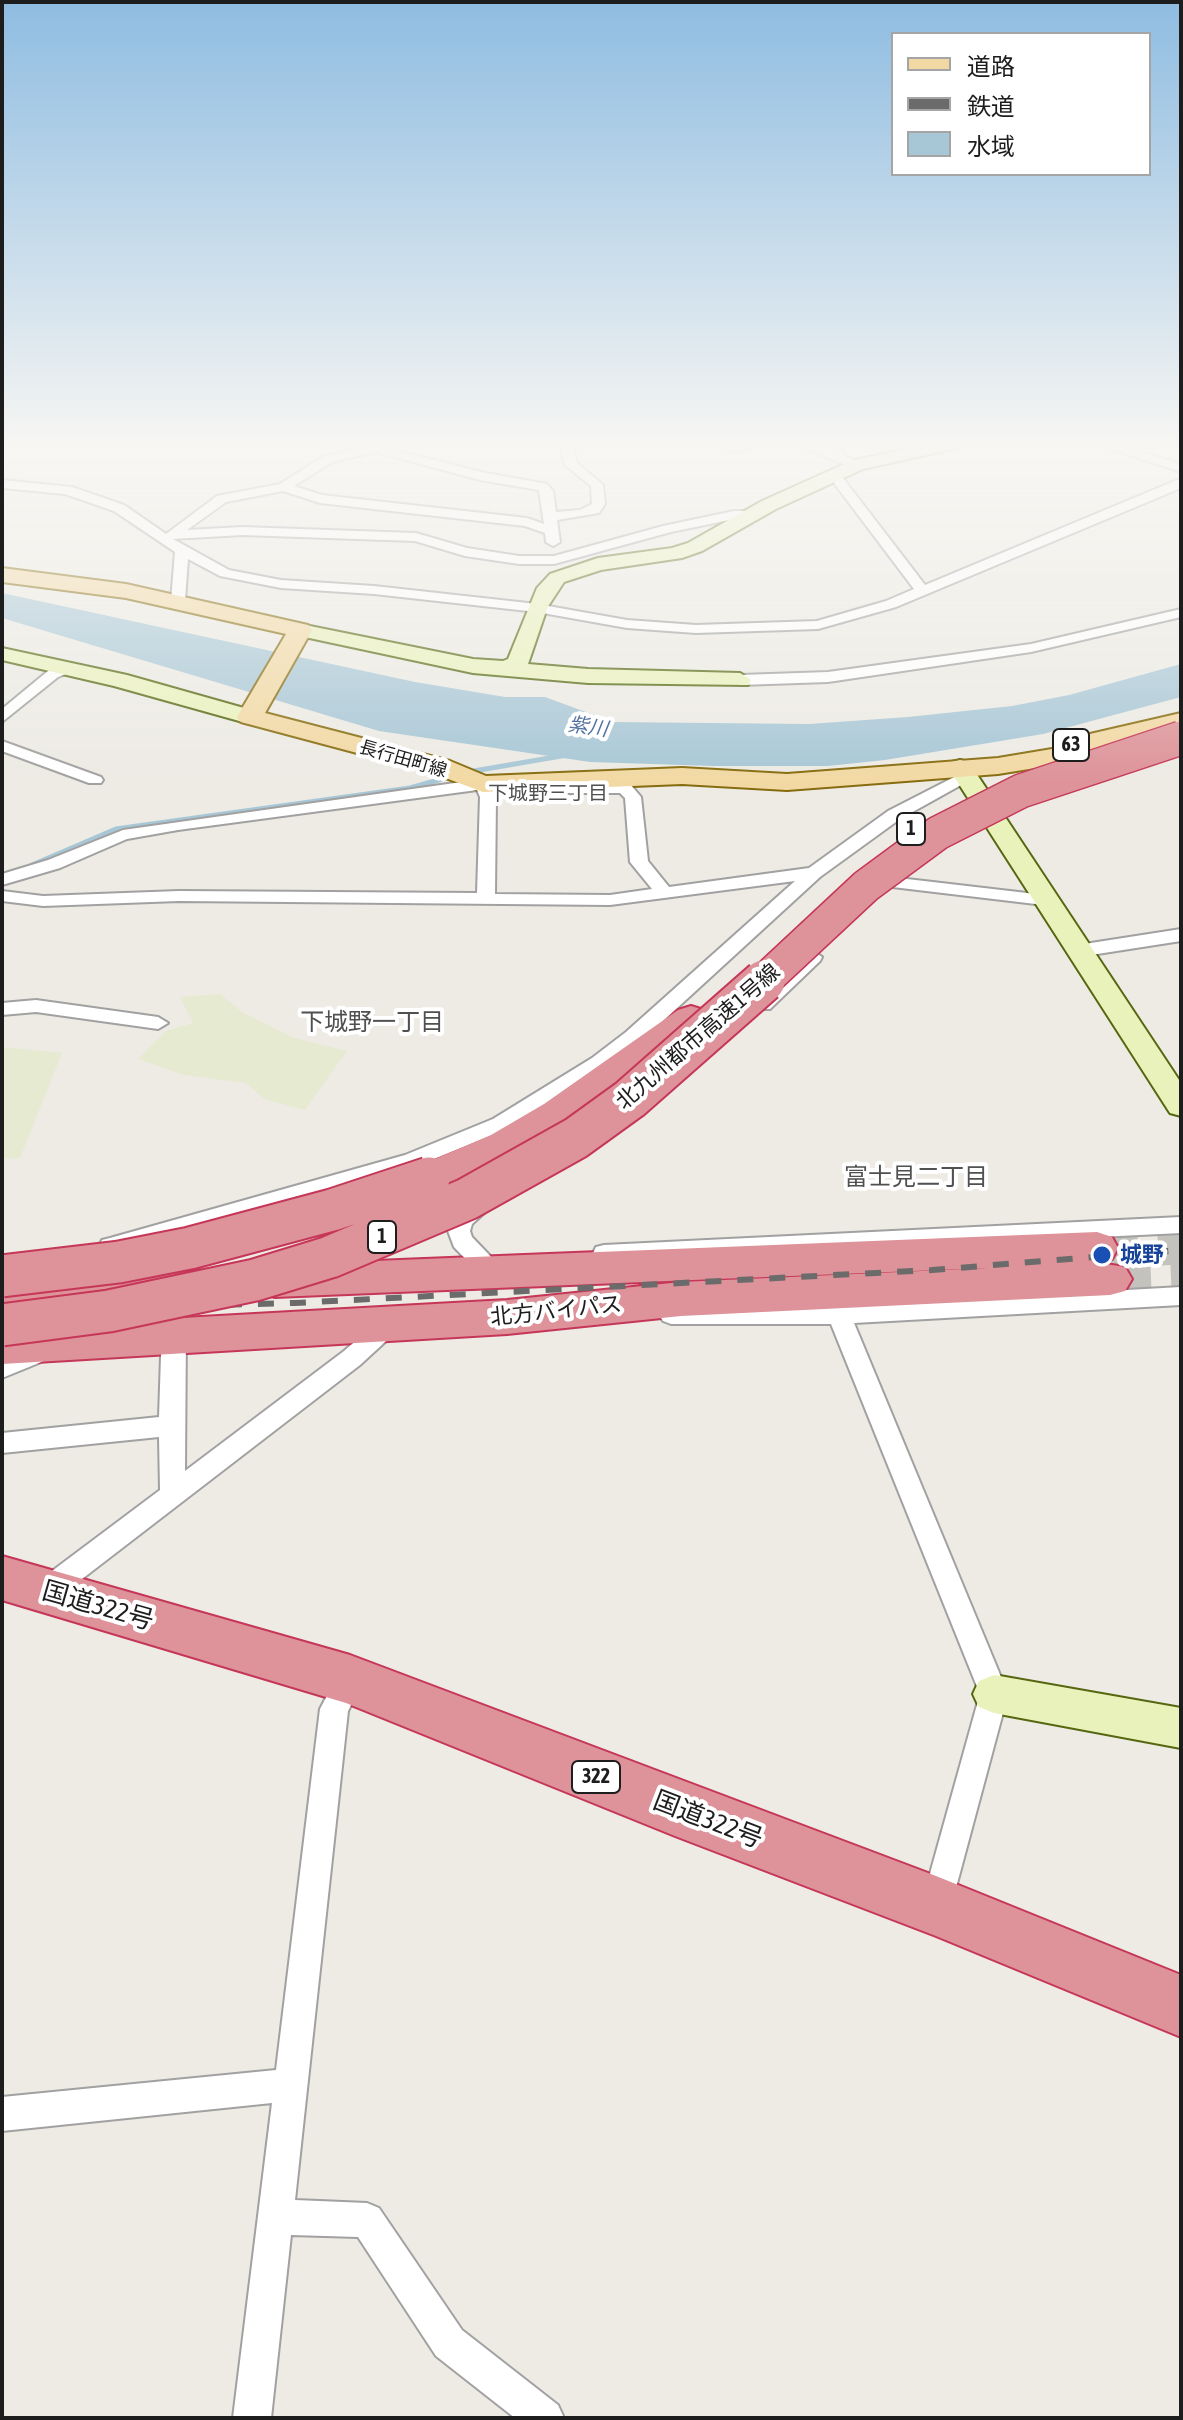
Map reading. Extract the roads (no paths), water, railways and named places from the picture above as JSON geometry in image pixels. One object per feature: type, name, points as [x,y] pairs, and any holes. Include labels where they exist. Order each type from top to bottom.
[{"type":"highway","name":"北九州都市高速1号線","points":[[2,1302],[174,1276],[263,1253],[387,1211],[452,1183],[562,1120],[612,1085],[691,1018],[848,875],[921,822],[1007,781],[1181,722]]},
{"type":"highway","name":"北九州都市高速1号線","points":[[2,1325],[109,1311],[255,1280],[330,1257],[467,1199],[576,1138],[630,1099],[670,1067],[866,886],[938,833],[1021,791],[1181,735]]},
{"type":"highway","points":[[2,1279],[190,1248],[332,1210],[429,1178],[505,1145],[558,1114],[691,1018]]},
{"type":"highway","points":[[2,1348],[131,1323],[255,1291],[332,1265],[402,1236],[467,1199]]},
{"type":"highway","name":"北方バイパス","points":[[2,1292],[491,1271],[1104,1264],[681,1299],[507,1317],[2,1348]]},
{"type":"highway","name":"国道322号","points":[[24,1584],[350,1680],[675,1808],[936,1906],[1181,2006]]},
{"type":"main road","points":[[2,575],[126,591],[299,632],[252,713]]},
{"type":"main road","name":"長行田町線","points":[[252,713],[441,767],[483,784],[682,776],[787,782],[962,772],[1114,749],[1181,735]]},
{"type":"main road","name":"長行田町線","points":[[962,772],[1181,722]]},
{"type":"street","points":[[178,601],[182,556]]},
{"type":"street","points":[[192,556],[225,573],[281,584],[374,590],[537,608],[627,624],[744,629],[818,625],[922,591],[1006,556]]},
{"type":"street","points":[[492,556],[556,569],[660,556]]},
{"type":"street","points":[[506,668],[518,663],[537,608],[556,569],[555,556]]},
{"type":"street","points":[[895,556],[922,591]]},
{"type":"street","points":[[299,632],[473,666],[617,677],[740,680],[828,677],[1031,648],[1181,613]]},
{"type":"street","points":[[2,654],[252,713]]},
{"type":"street","points":[[2,717],[53,674],[69,668]]},
{"type":"street","points":[[2,746],[95,780]]},
{"type":"street","points":[[2,1279],[167,1228],[412,1161],[500,1124],[611,1055],[814,873],[894,815],[962,772],[1181,1106]]},
{"type":"street","points":[[539,781],[538,788],[624,788],[633,797],[639,862],[665,893]]},
{"type":"street","points":[[2,880],[54,864],[123,835],[483,784],[488,797],[486,898]]},
{"type":"street","points":[[995,821],[940,848],[890,882],[770,999],[641,1109],[535,1180],[478,1206],[462,1220],[459,1231],[462,1241],[491,1271],[611,1252],[651,1249],[1181,1225]]},
{"type":"street","points":[[2,896],[43,901],[179,896],[610,900],[814,873]]},
{"type":"street","points":[[890,882],[1044,900]]},
{"type":"street","points":[[1078,951],[1181,935]]},
{"type":"street","points":[[2,1009],[36,1006],[158,1023]]},
{"type":"street","points":[[167,1228],[174,1336],[171,1426],[173,1493]]},
{"type":"street","points":[[507,1317],[839,1315],[1181,1296]]},
{"type":"street","points":[[839,1315],[994,1694],[936,1906]]},
{"type":"street","points":[[24,1584],[173,1493],[352,1358],[390,1324]]},
{"type":"street","points":[[2,1369],[58,1343]]},
{"type":"street","points":[[2,1443],[171,1426]]},
{"type":"street","points":[[252,2418],[334,1709],[350,1680]]},
{"type":"street","points":[[994,1694],[1181,1728]]},
{"type":"street","points":[[2,2114],[290,2085]]},
{"type":"street","points":[[274,2217],[367,2220],[449,2343],[545,2418]]},
{"type":"water","name":"紫川","points":[[2,593],[415,682],[505,697],[545,697],[613,722],[809,724],[908,717],[1012,706],[1069,695],[1181,664],[1181,697],[1043,734],[885,760],[828,766],[590,762],[379,731],[2,618]]},
{"type":"waterway","points":[[468,772],[567,755]]},
{"type":"waterway","points":[[32,865],[116,829],[410,788],[453,776]]},
{"type":"tunnel","points":[[1097,1248],[1181,1244]]},
{"type":"tunnel","points":[[1110,1279],[1181,1276]]},
{"type":"railway","points":[[2,1310],[295,1303],[932,1270],[1181,1250]]},
{"type":"place","name":"城野","points":[[1102,1255]]},
{"type":"district","name":"下城野三丁目","points":[[548,794]]},
{"type":"district","name":"下城野一丁目","points":[[372,1022]]},
{"type":"district","name":"富士見二丁目","points":[[916,1177]]}]
